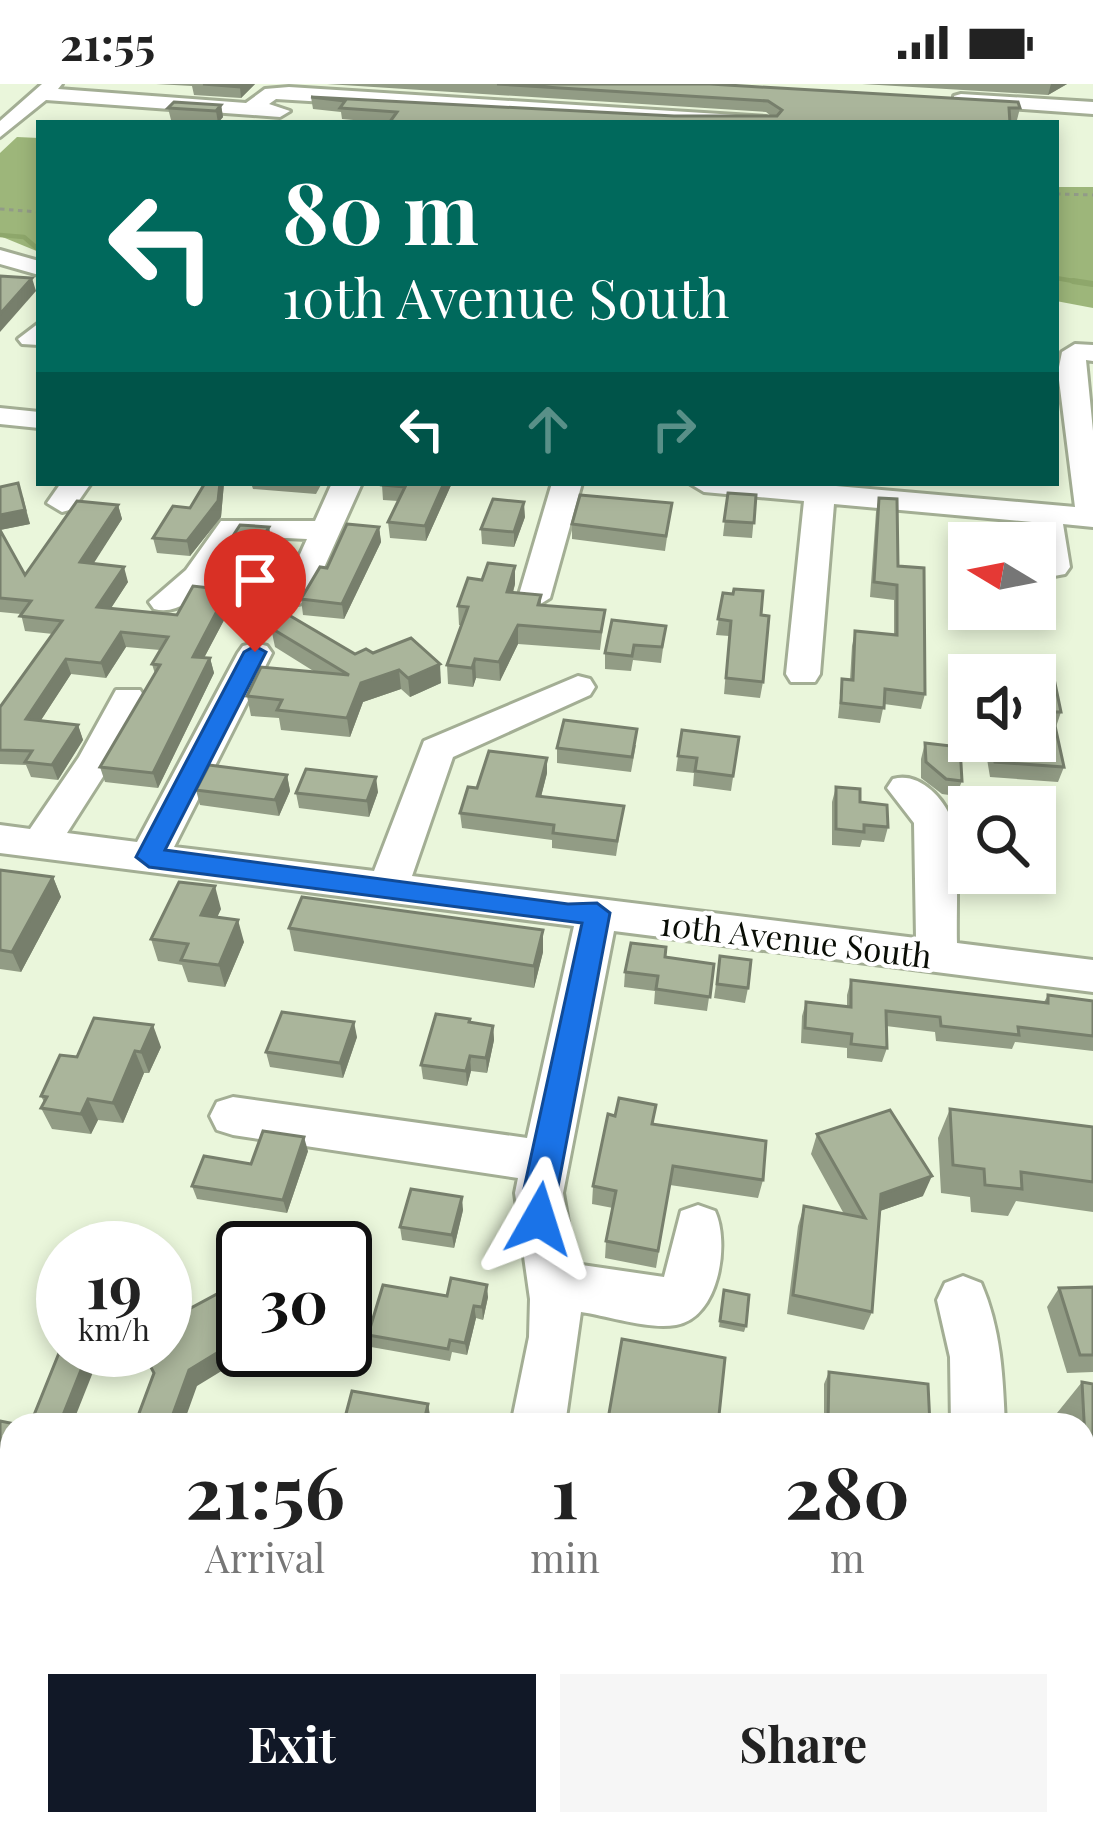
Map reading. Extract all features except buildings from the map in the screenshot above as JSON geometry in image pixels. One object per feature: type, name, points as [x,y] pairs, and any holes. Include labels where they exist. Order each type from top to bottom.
[{"type":"street","points":[[0,131],[47,89],[253,107],[296,120]]},
{"type":"street","points":[[253,107],[279,92],[719,120]]},
{"type":"street","points":[[943,99],[1035,114],[1093,108]]},
{"type":"street","points":[[0,257],[36,267]]},
{"type":"street","points":[[736,486],[1092,518],[1074,362]]},
{"type":"street","points":[[0,416],[36,420]]},
{"type":"street","points":[[298,594],[346,486]]},
{"type":"street","points":[[534,598],[566,486]]},
{"type":"street","points":[[803,674],[820,494]]},
{"type":"street","points":[[1046,514],[1047,522]]},
{"type":"street","points":[[165,602],[197,577],[232,527],[324,530]]},
{"type":"street","points":[[149,857],[255,652]]},
{"type":"street","points":[[388,889],[436,749],[578,687]]},
{"type":"street","points":[[20,841],[95,761],[128,698]]},
{"type":"street","points":[[906,788],[932,820],[937,956]]},
{"type":"street","name":"10th Avenue South","points":[[20,841],[568,914],[597,913],[1093,976]]},
{"type":"street","points":[[540,1413],[555,1336],[553,1284],[539,1219],[545,1161],[597,913]]},
{"type":"street","points":[[233,1115],[545,1161]]},
{"type":"street","points":[[553,1284],[674,1303],[687,1292],[692,1278],[698,1227]]},
{"type":"street","points":[[963,1300],[976,1357],[978,1413]]},
{"type":"path","points":[[1059,194],[1093,195]]},
{"type":"path","points":[[0,209],[36,212]]},
{"type":"green space","points":[[17,137],[36,138],[36,251],[0,236],[0,153]]},
{"type":"green space","points":[[1059,187],[1093,187],[1093,308],[1059,302]]},
{"type":"waterway","points":[[0,235],[24,237],[36,247]]},
{"type":"waterway","points":[[1059,279],[1077,282]]},
{"type":"waterway","points":[[1073,281],[1077,282]]},
{"type":"waterway","points":[[1077,282],[1093,284]]},
{"type":"waterway","points":[[1077,282],[1091,284]]},
{"type":"route","points":[[255,652],[149,857],[568,914],[597,913],[539,1193],[539,1219]]}]
